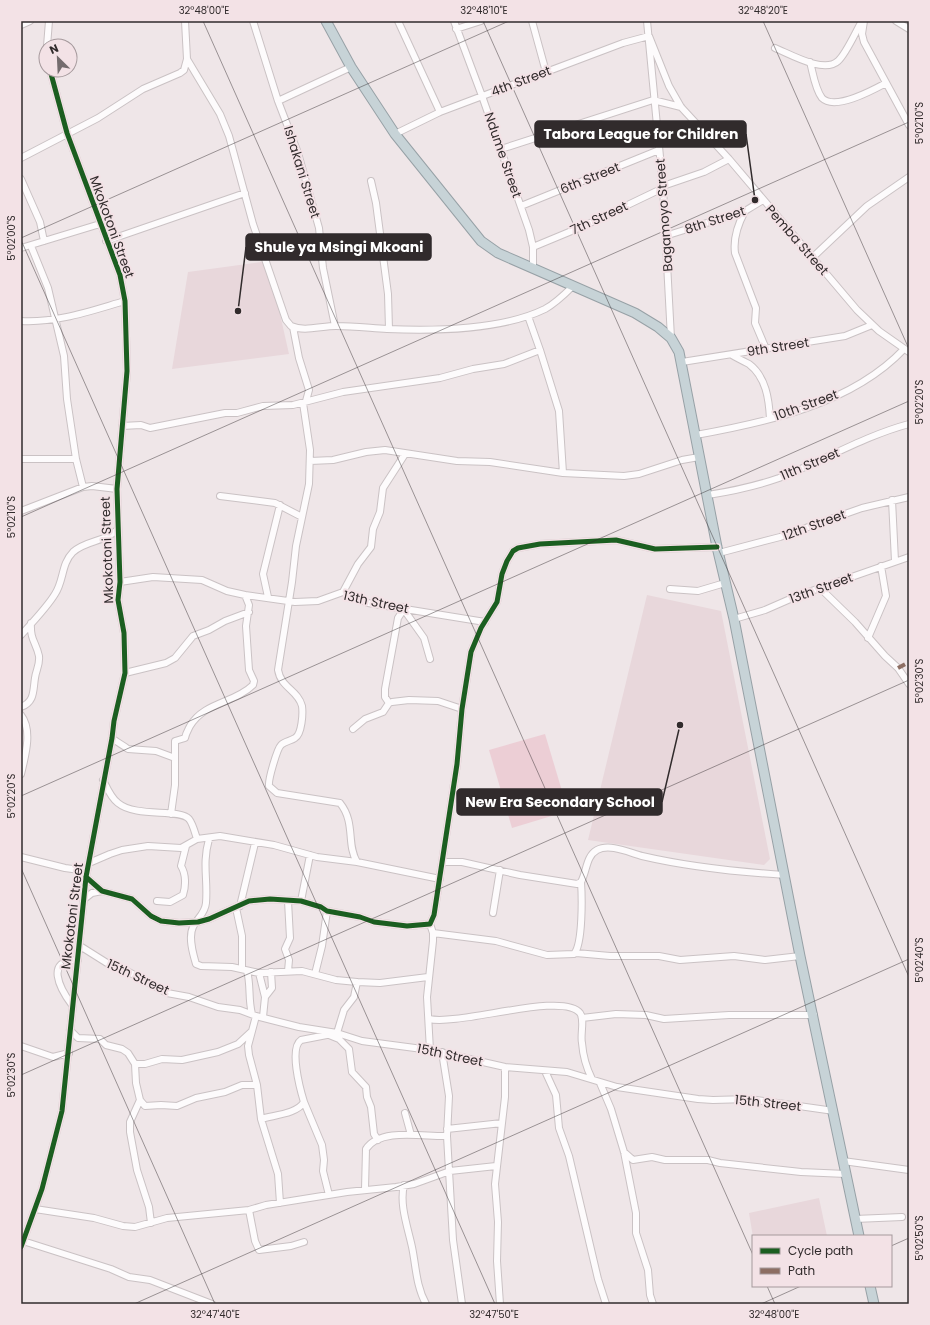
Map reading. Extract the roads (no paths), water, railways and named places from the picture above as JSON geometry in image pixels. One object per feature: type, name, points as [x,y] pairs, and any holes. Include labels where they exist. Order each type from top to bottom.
[{"type":"highway","points":[[326,21],[351,67],[395,134],[481,241],[498,253],[635,313],[658,327],[671,338],[679,352],[718,550],[734,619],[800,956],[814,1015],[859,1235]]},
{"type":"highway","points":[[870,1287],[874,1304]]},
{"type":"street","points":[[21,25],[30,21]]},
{"type":"street","points":[[48,38],[49,21]]},
{"type":"street","points":[[21,158],[98,118],[143,89],[184,70],[187,59],[185,21]]},
{"type":"street","name":"Ishakani Street","points":[[253,21],[278,101],[298,153],[319,228],[323,268],[336,326]]},
{"type":"street","points":[[398,21],[440,112]]},
{"type":"street","name":"Ndume Street","points":[[454,21],[521,206],[533,248],[533,269]]},
{"type":"street","points":[[456,29],[481,21]]},
{"type":"street","points":[[532,21],[546,72]]},
{"type":"street","name":"Bagamoyo Street","points":[[647,21],[653,100],[663,187],[671,338]]},
{"type":"street","points":[[774,48],[810,62],[825,66],[838,62],[863,21]]},
{"type":"street","points":[[863,21],[862,34],[864,42],[909,124]]},
{"type":"street","points":[[896,21],[909,29]]},
{"type":"street","name":"4th Street","points":[[395,134],[440,112],[623,43],[649,36]]},
{"type":"street","name":"Pemba Street","points":[[649,36],[669,86],[681,107],[729,159],[812,258],[872,325],[906,351]]},
{"type":"street","points":[[187,59],[214,104],[229,136],[245,193],[286,320],[293,327],[299,358],[308,390],[304,402],[310,461],[308,489],[288,601],[278,670],[281,681],[299,699],[302,705],[302,716],[299,735],[295,739],[284,742],[278,749],[269,779],[269,786],[278,793],[340,803],[351,826],[353,851],[357,862]]},
{"type":"street","points":[[810,62],[819,92],[823,98],[829,102],[850,99],[886,83]]},
{"type":"street","points":[[278,101],[351,67]]},
{"type":"street","name":"Mkokotoni Street","points":[[22,1244],[42,1189],[62,1111],[69,1053],[72,1005],[80,946],[86,874],[114,721],[125,673],[124,633],[118,600],[120,582],[117,530],[117,489],[127,371],[125,301],[120,275],[106,241],[67,133],[52,78]]},
{"type":"street","points":[[501,149],[653,100],[681,107]]},
{"type":"street","name":"6th Street","points":[[521,206],[659,150]]},
{"type":"street","name":"7th Street","points":[[533,248],[586,225],[663,187],[704,172],[729,159]]},
{"type":"street","points":[[812,258],[867,206],[909,177]]},
{"type":"street","points":[[21,179],[40,222],[44,241]]},
{"type":"street","points":[[371,181],[376,203],[388,294],[389,329]]},
{"type":"street","points":[[106,241],[245,193]]},
{"type":"street","name":"8th Street","points":[[665,236],[745,211],[763,200]]},
{"type":"street","points":[[745,211],[737,230],[734,244],[735,253],[756,308],[755,323],[766,349]]},
{"type":"street","points":[[21,248],[100,224]]},
{"type":"street","points":[[31,246],[48,288],[56,320],[65,364],[67,399],[76,459],[83,487]]},
{"type":"street","points":[[293,327],[311,328],[336,326],[389,329],[472,327],[500,323],[528,316],[546,308],[561,298],[573,286]]},
{"type":"street","points":[[21,321],[56,320],[125,301]]},
{"type":"street","points":[[528,316],[559,411],[563,473]]},
{"type":"street","name":"9th Street","points":[[682,362],[844,336],[872,325]]},
{"type":"street","points":[[122,426],[143,425],[150,428],[224,413],[237,413],[258,406],[304,402],[343,392],[440,378],[473,369],[504,364],[540,350]]},
{"type":"street","name":"10th Street","points":[[696,435],[739,427],[823,402],[841,394],[886,368],[906,351]]},
{"type":"street","points":[[732,355],[749,365],[763,383],[770,400],[770,418]]},
{"type":"street","name":"11th Street","points":[[708,495],[744,489],[779,478],[876,436],[909,424]]},
{"type":"street","points":[[310,461],[333,460],[385,450],[457,461],[490,462],[563,473],[624,476],[639,474],[682,460],[699,457]]},
{"type":"street","points":[[343,592],[358,564],[371,547],[373,530],[380,512],[383,488],[405,454]]},
{"type":"street","points":[[21,459],[76,459]]},
{"type":"street","points":[[21,511],[83,487],[92,486],[117,489]]},
{"type":"street","points":[[220,496],[280,505],[302,517]]},
{"type":"street","name":"12th Street","points":[[430,924],[434,916],[440,879],[457,764],[462,709],[471,652],[484,622],[497,602],[507,561],[518,548],[540,544],[578,544],[616,540],[655,550],[718,550],[780,537],[851,511],[909,497]]},
{"type":"street","points":[[892,500],[895,561]]},
{"type":"street","points":[[268,596],[263,574],[280,505]]},
{"type":"street","points":[[21,635],[55,595],[65,564],[73,552],[83,545],[111,535],[117,530]]},
{"type":"street","name":"13th Street","points":[[734,619],[765,610],[820,588],[909,557]]},
{"type":"street","points":[[868,638],[886,596],[881,566]]},
{"type":"street","name":"13th Street","points":[[120,582],[153,577],[202,580],[227,591],[245,595],[268,596],[288,601],[321,601],[331,595],[343,592],[368,603],[484,622]]},
{"type":"street","points":[[670,589],[679,591],[698,591],[725,583]]},
{"type":"street","points":[[820,588],[856,622],[868,638],[898,668],[909,684]]},
{"type":"street","points":[[171,814],[175,785],[175,741],[185,738],[197,717],[211,707],[234,697],[253,685],[254,680],[249,670],[246,638],[249,600],[245,595]]},
{"type":"street","points":[[389,703],[385,697],[386,683],[398,618],[403,608],[424,638],[430,659]]},
{"type":"street","points":[[125,673],[166,663],[175,658],[193,636],[248,612]]},
{"type":"street","points":[[21,707],[27,704],[34,693],[35,679],[39,664],[38,652],[31,636],[31,623]]},
{"type":"street","points":[[353,729],[365,718],[383,712],[389,703],[409,700],[438,700],[462,709]]},
{"type":"street","points":[[21,715],[26,725],[21,774]]},
{"type":"street","points":[[112,738],[117,743],[124,744],[128,749],[156,751],[175,758]]},
{"type":"street","points":[[103,780],[114,800],[124,807],[150,813],[183,815],[188,818],[197,839]]},
{"type":"street","points":[[89,863],[122,850],[148,846],[178,848],[186,846],[197,839],[228,837],[274,845],[310,855],[357,862],[440,879]]},
{"type":"street","points":[[209,839],[205,857],[206,905],[192,931],[196,964],[259,972],[288,971],[315,974],[336,980],[357,982],[380,983],[428,977]]},
{"type":"street","points":[[255,842],[238,907],[245,970],[250,982],[249,1003],[254,1015],[249,1055],[257,1085],[261,1118],[278,1174],[280,1203]]},
{"type":"street","points":[[157,901],[170,902],[183,895],[185,885],[184,872],[181,866],[186,846]]},
{"type":"street","points":[[576,953],[581,927],[582,882],[587,862],[592,853],[599,849],[606,848],[705,867],[785,876]]},
{"type":"street","points":[[301,901],[310,855]]},
{"type":"street","points":[[21,857],[86,874],[102,891]]},
{"type":"street","points":[[442,862],[462,862],[572,884],[582,882]]},
{"type":"street","points":[[493,913],[500,870]]},
{"type":"street","points":[[83,900],[92,893],[102,891],[128,897],[151,916],[161,921],[180,923],[198,922],[260,899],[301,901],[322,907],[327,911],[360,917],[374,922],[407,926],[430,924],[433,933],[427,997],[430,1050]]},
{"type":"street","points":[[288,901],[290,938],[286,949],[289,960],[288,971]]},
{"type":"street","points":[[315,974],[322,946],[327,911]]},
{"type":"street","points":[[433,933],[496,941],[547,955],[576,953],[610,956],[659,956],[680,960],[734,956],[765,960],[800,956]]},
{"type":"street","name":"15th Street","points":[[80,946],[107,963],[126,971],[167,993],[189,997],[218,1007],[240,1010],[299,1027],[337,1032],[362,1041],[388,1043],[442,1052],[506,1067],[545,1072],[567,1072],[592,1079],[600,1083],[698,1099],[749,1099],[834,1111]]},
{"type":"street","points":[[72,1005],[63,994],[57,975],[59,965],[78,960]]},
{"type":"street","points":[[259,972],[265,997],[263,1017]]},
{"type":"street","points":[[265,997],[272,988],[271,972]]},
{"type":"street","points":[[329,1195],[323,1171],[324,1160],[322,1145],[304,1102],[295,1056],[296,1047],[301,1040],[337,1032],[344,1010],[354,997],[357,982]]},
{"type":"street","points":[[429,1019],[454,1020],[519,1008],[558,1005],[576,1010],[582,1018],[581,1042],[584,1060],[592,1079]]},
{"type":"street","points":[[582,1018],[616,1014],[646,1015],[664,1019],[729,1015],[814,1015]]},
{"type":"street","points":[[70,1030],[76,1037],[100,1039],[106,1045],[122,1049],[128,1053],[135,1064],[136,1083],[140,1100],[145,1106],[177,1106],[196,1098],[225,1092],[242,1085],[257,1085]]},
{"type":"street","points":[[135,1064],[145,1064],[162,1059],[182,1060],[218,1052],[238,1044],[251,1032]]},
{"type":"street","points":[[329,1035],[339,1039],[349,1049],[352,1072],[366,1087],[367,1097],[371,1107],[374,1134],[378,1140]]},
{"type":"street","points":[[21,1046],[50,1056],[69,1053]]},
{"type":"street","points":[[442,1052],[449,1096],[447,1133],[453,1240],[462,1304]]},
{"type":"street","points":[[500,1304],[497,1261],[498,1222],[495,1184],[505,1097],[506,1067]]},
{"type":"street","points":[[545,1072],[556,1095],[559,1128],[569,1156],[598,1279],[606,1304]]},
{"type":"street","points":[[600,1083],[611,1109],[624,1152],[636,1213],[636,1233],[648,1270],[652,1303]]},
{"type":"street","points":[[140,1100],[130,1122],[130,1132],[137,1170],[149,1207],[151,1223]]},
{"type":"street","points":[[261,1118],[298,1110],[304,1102]]},
{"type":"street","points":[[405,1113],[411,1135]]},
{"type":"street","points":[[365,1189],[366,1148],[378,1140],[400,1134],[430,1137],[502,1123]]},
{"type":"street","points":[[624,1152],[633,1160],[652,1158],[665,1160],[708,1160],[720,1163],[750,1165],[801,1172],[846,1174]]},
{"type":"street","points":[[843,1161],[909,1170]]},
{"type":"street","points":[[35,1209],[94,1218],[131,1227],[166,1218],[250,1210],[280,1203],[365,1189],[414,1184],[450,1171],[496,1166]]},
{"type":"street","points":[[404,1185],[403,1200],[414,1267],[426,1304]]},
{"type":"street","points":[[250,1210],[255,1241],[259,1250],[291,1246],[304,1242]]},
{"type":"street","points":[[855,1219],[902,1217]]},
{"type":"street","points":[[22,1244],[104,1267],[129,1277],[150,1280],[212,1304]]},
{"type":"place","name":"Tabora League for Children","points":[[755,200]]},
{"type":"place","name":"Shule ya Msingi Mkoani","points":[[238,311]]},
{"type":"place","name":"New Era Secondary School","points":[[680,725]]}]
